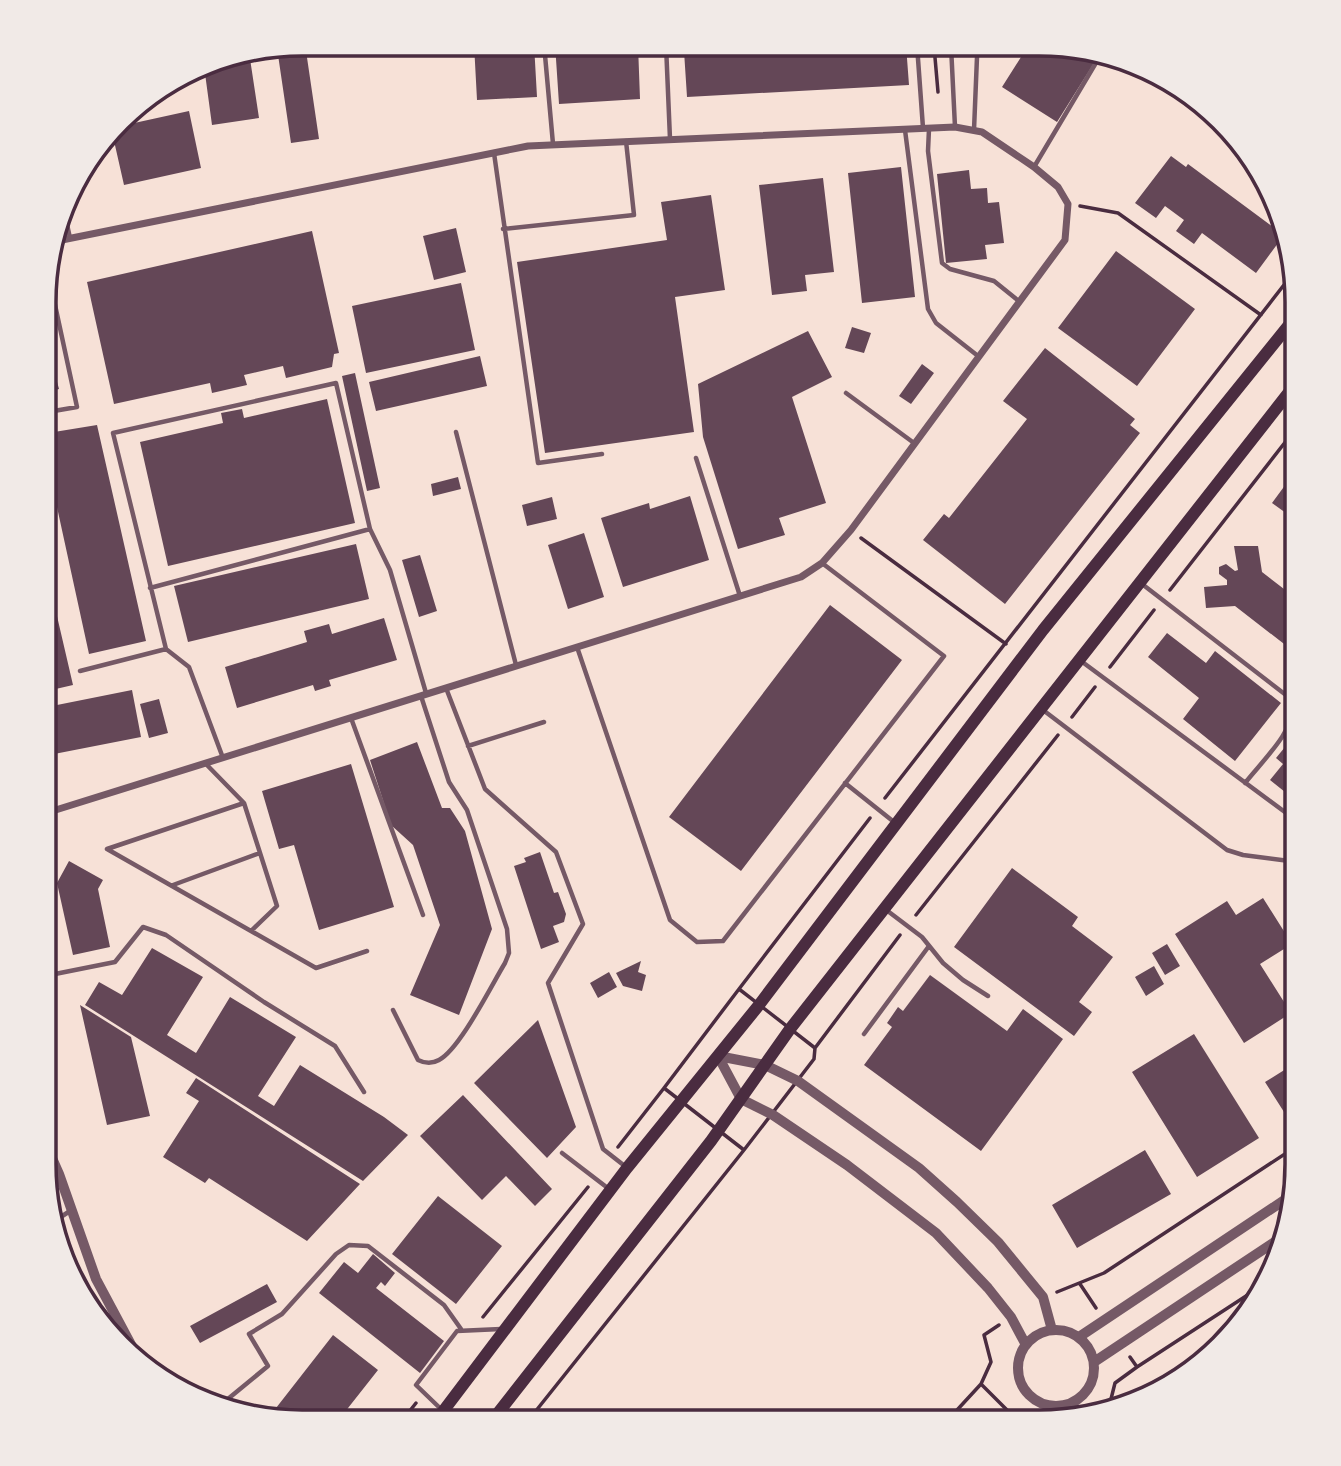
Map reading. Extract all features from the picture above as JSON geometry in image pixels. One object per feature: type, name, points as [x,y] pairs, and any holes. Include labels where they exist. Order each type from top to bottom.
[{"type":"main road","points":[[444,1410],[610,1189],[759,1005],[1043,630],[1284,331]]},
{"type":"main road","points":[[501,1410],[719,1130],[790,1029],[1284,398]]},
{"type":"street","points":[[57,810],[801,577],[822,563],[851,530],[1066,240],[1068,204],[1058,187],[1034,167],[982,132],[942,127],[528,146],[64,239]]},
{"type":"street","points":[[718,1056],[765,1065],[799,1081],[919,1168],[998,1242],[1043,1297],[1052,1330]]},
{"type":"street","points":[[718,1056],[741,1099],[773,1115],[856,1171],[936,1233],[988,1288],[1011,1317],[1026,1345]]},
{"type":"street","points":[[57,1169],[96,1279],[125,1335]]},
{"type":"street","points":[[1079,1337],[1282,1202]]},
{"type":"street","points":[[1094,1362],[1271,1245]]},
{"type":"street","points":[[1052,1330],[1062,1330],[1079,1337],[1090,1350],[1094,1362],[1091,1383],[1081,1397],[1073,1402],[1050,1405],[1030,1395],[1019,1376],[1020,1359],[1026,1345],[1040,1334],[1052,1330]]},
{"type":"street","points":[[1073,1402],[1076,1407]]},
{"type":"lane","points":[[666,56],[670,139]]},
{"type":"lane","points":[[918,56],[942,263],[950,268],[994,281],[1020,302]]},
{"type":"lane","points":[[952,56],[956,127]]},
{"type":"lane","points":[[974,130],[977,56]]},
{"type":"lane","points":[[545,57],[553,144]]},
{"type":"lane","points":[[1034,167],[1096,63]]},
{"type":"lane","points":[[905,129],[922,275],[929,309],[936,323],[979,356]]},
{"type":"lane","points":[[503,229],[634,215],[626,141]]},
{"type":"lane","points":[[494,152],[538,463],[602,454]]},
{"type":"lane","points":[[68,227],[70,238]]},
{"type":"lane","points":[[56,312],[77,407],[56,411]]},
{"type":"lane","points":[[223,758],[189,667],[166,649],[113,433],[336,383],[370,529],[390,569],[449,782],[467,810],[507,929],[509,953],[505,963],[456,1044],[440,1059],[424,1063],[418,1060],[393,1010]]},
{"type":"lane","points":[[846,393],[915,444]]},
{"type":"lane","points":[[456,432],[516,666]]},
{"type":"lane","points":[[696,458],[740,597]]},
{"type":"lane","points":[[150,588],[370,529]]},
{"type":"lane","points":[[577,647],[670,920],[697,943],[723,941],[944,656],[822,563]]},
{"type":"lane","points":[[1140,583],[1284,694]]},
{"type":"lane","points":[[80,671],[166,649]]},
{"type":"lane","points":[[1080,660],[1285,812]]},
{"type":"lane","points":[[446,688],[485,789],[556,852],[583,924],[548,983],[603,1149],[627,1168]]},
{"type":"lane","points":[[1042,709],[1227,850],[1285,861]]},
{"type":"lane","points":[[351,718],[423,915]]},
{"type":"lane","points":[[468,746],[544,722]]},
{"type":"lane","points":[[1245,783],[1285,734]]},
{"type":"lane","points":[[205,763],[244,803],[277,906],[251,931]]},
{"type":"lane","points":[[845,783],[896,824]]},
{"type":"lane","points":[[244,803],[107,849],[316,968],[367,951]]},
{"type":"lane","points":[[172,886],[260,853]]},
{"type":"lane","points":[[884,908],[922,937],[953,972],[988,996]]},
{"type":"lane","points":[[57,974],[115,962],[143,928],[166,935],[264,1002],[335,1046],[364,1092]]},
{"type":"lane","points":[[864,1034],[929,946]]},
{"type":"lane","points":[[562,1153],[610,1189]]},
{"type":"lane","points":[[62,1216],[71,1211]]},
{"type":"lane","points":[[228,1399],[268,1366],[249,1334],[282,1314],[336,1254],[349,1245],[368,1246],[444,1305],[461,1329]]},
{"type":"lane","points":[[114,1323],[119,1324]]},
{"type":"lane","points":[[435,1410],[416,1385],[457,1331],[505,1329]]},
{"type":"path","points":[[935,56],[942,127]]},
{"type":"path","points":[[1068,204],[1118,213],[1261,315]]},
{"type":"path","points":[[611,1155],[1284,285]]},
{"type":"path","points":[[851,530],[1006,644]]},
{"type":"path","points":[[537,1410],[773,1115],[814,1059],[815,1048],[740,989]]},
{"type":"path","points":[[664,1088],[744,1150]]},
{"type":"path","points":[[1043,1297],[1104,1273],[1285,1154]]},
{"type":"path","points":[[474,1329],[595,1178]]},
{"type":"path","points":[[958,1409],[981,1384],[990,1362],[984,1335],[1011,1317]]},
{"type":"path","points":[[1111,1399],[1115,1383],[1137,1367]]},
{"type":"path","points":[[981,1384],[1006,1409]]},
{"type":"path","points":[[411,1410],[424,1393]]},
{"type":"building","points":[[684,56],[907,56],[909,85],[687,97]]},
{"type":"building","points":[[1022,56],[1071,58],[1094,63],[1057,122],[1002,87]]},
{"type":"building","points":[[278,57],[307,57],[319,139],[291,143]]},
{"type":"building","points":[[475,57],[535,57],[537,97],[477,100]]},
{"type":"building","points":[[556,57],[638,57],[640,99],[559,104]]},
{"type":"building","points":[[250,62],[259,118],[212,125],[205,76]]},
{"type":"building","points":[[189,111],[201,168],[124,185],[114,143],[133,123]]},
{"type":"building","points":[[1171,156],[1186,167],[1188,164],[1273,227],[1278,243],[1256,273],[1202,233],[1194,244],[1176,231],[1184,220],[1165,206],[1156,218],[1135,203]]},
{"type":"building","points":[[901,167],[915,297],[862,303],[848,173]]},
{"type":"building","points":[[969,170],[971,189],[987,188],[988,203],[999,202],[1004,243],[985,245],[987,259],[946,263],[937,174]]},
{"type":"building","points":[[823,178],[834,272],[805,275],[807,291],[772,295],[759,185]]},
{"type":"building","points":[[711,195],[725,290],[675,297],[694,432],[545,453],[517,262],[667,240],[661,202]]},
{"type":"building","points":[[456,228],[466,272],[434,280],[423,236]]},
{"type":"building","points":[[312,231],[339,353],[334,354],[332,367],[286,378],[283,366],[244,375],[247,385],[212,393],[210,383],[114,404],[87,282]]},
{"type":"building","points":[[1116,251],[1195,309],[1137,386],[1058,328]]},
{"type":"building","points":[[461,283],[475,350],[366,373],[352,306]]},
{"type":"building","points":[[852,327],[871,333],[864,353],[845,348]]},
{"type":"building","points":[[808,331],[832,377],[792,397],[826,503],[779,518],[785,535],[738,549],[703,437],[698,384]]},
{"type":"building","points":[[1045,348],[1135,419],[1130,425],[1140,433],[1005,604],[923,540],[944,514],[949,518],[1027,419],[1003,401]]},
{"type":"building","points":[[480,356],[487,386],[376,411],[369,382]]},
{"type":"building","points":[[922,364],[934,373],[911,404],[899,396]]},
{"type":"building","points":[[355,373],[380,488],[367,491],[342,376]]},
{"type":"building","points":[[327,399],[355,523],[168,566],[140,442],[223,423],[221,413],[242,409],[244,418]]},
{"type":"building","points":[[97,425],[146,641],[89,654],[56,504],[56,432]]},
{"type":"building","points":[[458,477],[461,489],[433,496],[431,484]]},
{"type":"building","points":[[1284,486],[1284,512],[1272,503]]},
{"type":"building","points":[[690,496],[709,560],[623,587],[601,518],[649,503],[650,509]]},
{"type":"building","points":[[552,497],[557,519],[527,526],[522,505]]},
{"type":"building","points":[[584,533],[604,597],[568,609],[548,545]]},
{"type":"building","points":[[356,544],[369,599],[188,642],[174,586]]},
{"type":"building","points":[[1234,546],[1258,546],[1262,572],[1284,589],[1284,644],[1235,606],[1206,608],[1204,587],[1227,585],[1227,580],[1219,574],[1219,567],[1226,564],[1235,571],[1238,570]]},
{"type":"building","points":[[420,555],[437,611],[419,617],[402,560]]},
{"type":"building","points":[[830,605],[902,660],[741,871],[669,817]]},
{"type":"building","points":[[56,613],[73,685],[56,689]]},
{"type":"building","points":[[384,618],[397,660],[329,680],[331,686],[315,691],[313,685],[237,708],[225,667],[307,642],[304,631],[329,624],[332,634]]},
{"type":"building","points":[[1167,633],[1206,663],[1215,651],[1281,703],[1235,761],[1183,719],[1199,698],[1148,657]]},
{"type":"building","points":[[132,690],[141,737],[57,754],[56,705]]},
{"type":"building","points":[[159,699],[168,733],[149,738],[140,704]]},
{"type":"building","points":[[417,742],[442,808],[450,808],[465,831],[492,929],[459,1015],[410,995],[440,925],[413,845],[391,825],[370,760]]},
{"type":"building","points":[[1285,748],[1285,792],[1270,780],[1283,764],[1276,758]]},
{"type":"building","points":[[351,764],[394,907],[319,930],[294,845],[279,849],[262,791]]},
{"type":"building","points":[[540,852],[554,893],[558,892],[566,914],[564,922],[553,926],[559,942],[541,949],[514,866],[526,862],[524,858]]},
{"type":"building","points":[[69,861],[103,880],[98,889],[110,947],[73,955],[57,883]]},
{"type":"building","points":[[1012,868],[1078,917],[1072,926],[1113,957],[1079,1002],[1092,1012],[1074,1036],[954,947]]},
{"type":"building","points":[[1263,898],[1285,932],[1285,949],[1260,964],[1285,1003],[1285,1017],[1244,1043],[1175,934],[1227,901],[1236,915]]},
{"type":"building","points":[[1167,944],[1180,966],[1165,975],[1152,953]]},
{"type":"building","points":[[152,948],[203,977],[167,1035],[196,1053],[230,997],[296,1037],[258,1096],[274,1106],[300,1065],[408,1135],[363,1181],[85,1005],[99,982],[122,995]]},
{"type":"building","points":[[641,961],[638,972],[646,975],[642,991],[623,986],[616,973]]},
{"type":"building","points":[[1154,966],[1164,984],[1146,996],[1135,977]]},
{"type":"building","points":[[609,972],[617,987],[598,998],[590,983]]},
{"type":"building","points":[[930,975],[1007,1031],[1023,1009],[1063,1039],[981,1151],[864,1065],[892,1027],[887,1023],[898,1007],[903,1011]]},
{"type":"building","points":[[80,1005],[131,1037],[150,1116],[107,1125]]},
{"type":"building","points":[[538,1020],[576,1127],[547,1158],[474,1083]]},
{"type":"building","points":[[1194,1034],[1259,1138],[1197,1177],[1132,1072]]},
{"type":"building","points":[[1285,1070],[1285,1113],[1265,1082]]},
{"type":"building","points":[[196,1078],[360,1184],[307,1241],[209,1178],[205,1183],[163,1157],[199,1101],[186,1093]]},
{"type":"building","points":[[463,1095],[552,1189],[535,1206],[506,1176],[482,1200],[420,1136]]},
{"type":"building","points":[[1145,1150],[1171,1194],[1077,1248],[1052,1205]]},
{"type":"building","points":[[438,1196],[502,1246],[456,1304],[392,1254]]},
{"type":"building","points":[[373,1254],[395,1273],[385,1286],[381,1282],[376,1288],[444,1341],[420,1373],[319,1293],[344,1262],[358,1273]]},
{"type":"building","points":[[267,1284],[277,1302],[200,1343],[190,1326]]},
{"type":"building","points":[[333,1335],[378,1370],[347,1410],[276,1408]]}]
